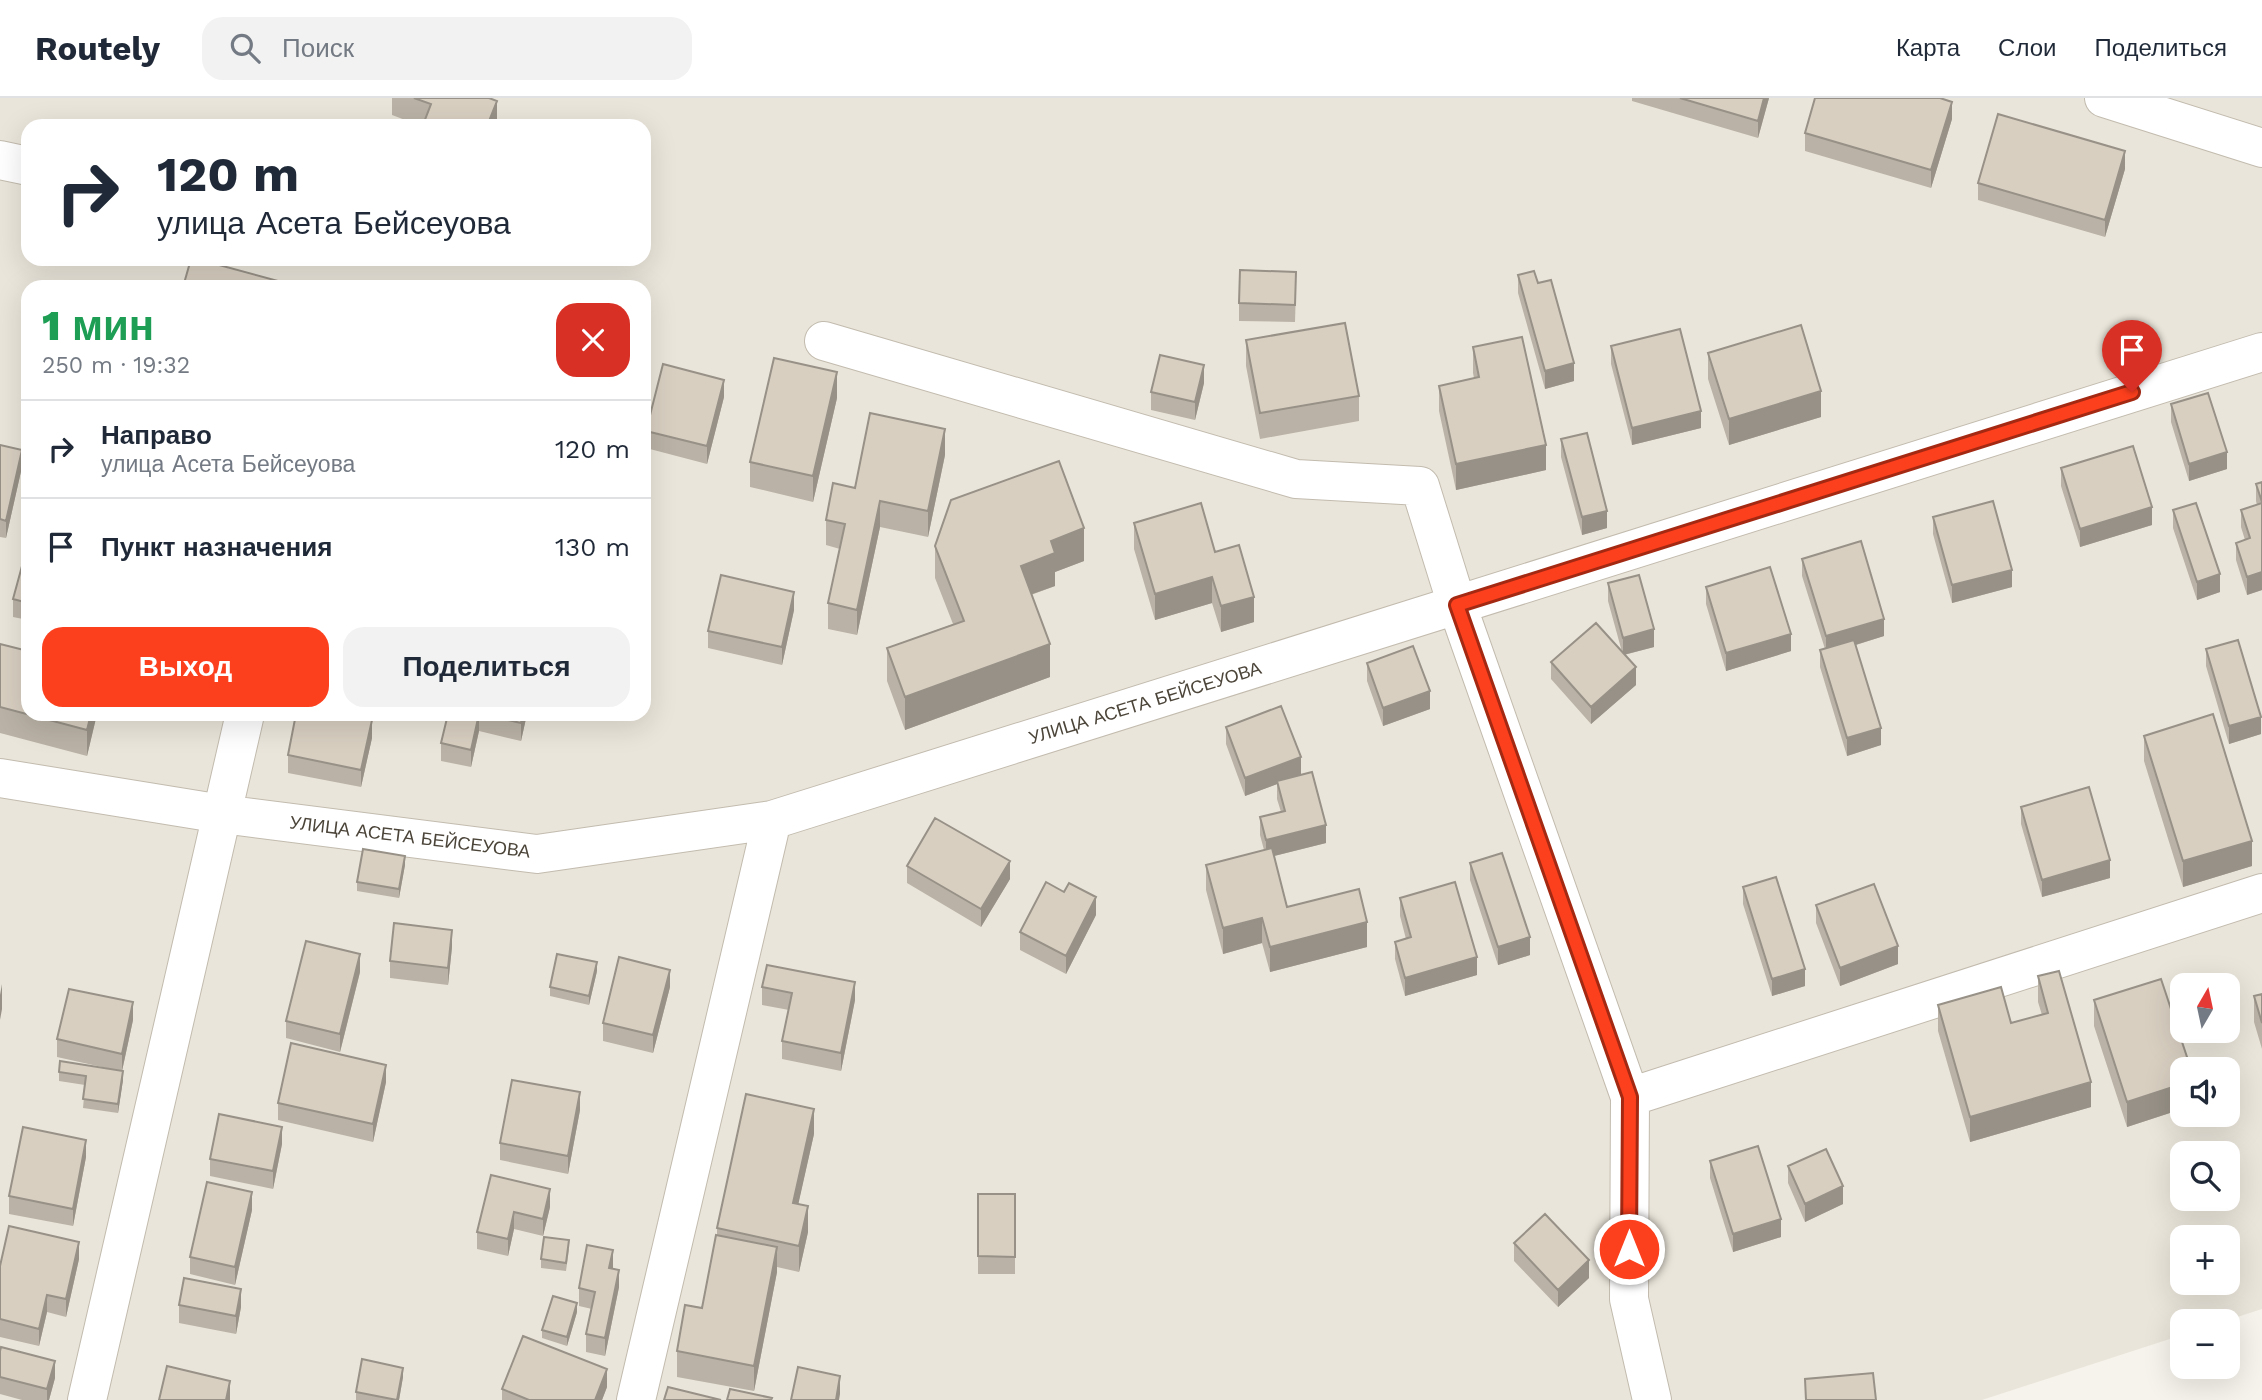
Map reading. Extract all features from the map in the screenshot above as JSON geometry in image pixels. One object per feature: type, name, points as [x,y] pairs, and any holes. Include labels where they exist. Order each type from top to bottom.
[{"type":"street","points":[[2104,98],[2262,148]]},
{"type":"street","points":[[0,160],[21,164]]},
{"type":"street","points":[[824,341],[1296,479],[1420,486],[1457,605],[1630,1097],[1629,1299],[1652,1400]]},
{"type":"street","name":"УЛИЦА АСЕТА БЕЙСЕУОВА","points":[[0,778],[222,814],[537,854],[772,820],[2262,352]]},
{"type":"street","points":[[87,1400],[243,721]]},
{"type":"street","points":[[636,1400],[772,820]]},
{"type":"street","points":[[1630,1097],[2262,893]]},
{"type":"shaded area","points":[[0,98],[2262,98],[2262,1309],[2240,1316],[2240,1309],[2170,1309],[2170,1339],[1982,1400],[0,1400]]},
{"type":"building","points":[[414,98],[489,98],[497,101],[490,119],[425,119],[431,104]]},
{"type":"building","points":[[1680,98],[1764,98],[1758,121]]},
{"type":"building","points":[[1815,98],[1940,98],[1952,102],[1931,170],[1805,133]]},
{"type":"building","points":[[1998,114],[2125,151],[2105,220],[1978,183]]},
{"type":"building","points":[[189,266],[223,266],[274,280],[185,280]]},
{"type":"building","points":[[1240,270],[1296,272],[1295,305],[1239,303]]},
{"type":"building","points":[[1534,271],[1538,283],[1551,280],[1574,363],[1545,371],[1518,275]]},
{"type":"building","points":[[1345,323],[1359,396],[1260,413],[1246,340]]},
{"type":"building","points":[[1801,325],[1821,391],[1729,419],[1708,353]]},
{"type":"building","points":[[1680,329],[1701,411],[1632,428],[1611,346]]},
{"type":"building","points":[[1522,337],[1546,445],[1456,464],[1439,386],[1479,377],[1473,347]]},
{"type":"building","points":[[1160,355],[1204,365],[1195,402],[1151,392]]},
{"type":"building","points":[[774,358],[837,372],[813,476],[750,462]]},
{"type":"building","points":[[663,364],[724,380],[707,446],[651,432],[651,411]]},
{"type":"building","points":[[2208,393],[2227,452],[2189,464],[2171,404]]},
{"type":"building","points":[[870,413],[945,429],[928,511],[880,501],[857,610],[828,603],[845,524],[826,520],[833,483],[855,488]]},
{"type":"building","points":[[1587,433],[1607,511],[1582,517],[1561,439]]},
{"type":"building","points":[[0,445],[21,450],[21,454],[6,521],[0,519]]},
{"type":"building","points":[[2133,446],[2152,507],[2080,529],[2061,468]]},
{"type":"building","points":[[1059,461],[1084,528],[1051,541],[1055,553],[1021,566],[1050,644],[905,697],[887,648],[964,621],[935,546],[951,500]]},
{"type":"building","points":[[2262,482],[2262,502],[2256,484]]},
{"type":"building","points":[[1993,501],[2012,570],[1952,585],[1933,517]]},
{"type":"building","points":[[1201,503],[1215,552],[1239,545],[1254,597],[1221,606],[1212,577],[1155,594],[1134,523]]},
{"type":"building","points":[[2196,503],[2220,574],[2197,582],[2173,510]]},
{"type":"building","points":[[2262,503],[2262,572],[2247,577],[2236,543],[2250,538],[2241,510]]},
{"type":"building","points":[[1861,541],[1884,619],[1826,636],[1802,559]]},
{"type":"building","points":[[1770,567],[1791,634],[1726,653],[1706,587]]},
{"type":"building","points":[[21,570],[21,601],[13,599]]},
{"type":"building","points":[[721,575],[794,592],[782,647],[708,631]]},
{"type":"building","points":[[1639,575],[1654,629],[1623,638],[1608,583]]},
{"type":"building","points":[[1596,623],[1636,667],[1591,707],[1551,662]]},
{"type":"building","points":[[1854,640],[1881,728],[1847,738],[1820,650]]},
{"type":"building","points":[[2238,640],[2261,717],[2229,726],[2206,649]]},
{"type":"building","points":[[0,644],[21,649],[21,713],[0,707]]},
{"type":"building","points":[[1413,646],[1430,691],[1383,708],[1367,663]]},
{"type":"building","points":[[1281,706],[1301,757],[1245,778],[1226,727]]},
{"type":"building","points":[[2213,714],[2252,841],[2183,861],[2144,736]]},
{"type":"building","points":[[53,721],[89,721],[87,730]]},
{"type":"building","points":[[295,721],[372,721],[361,770],[288,755]]},
{"type":"building","points":[[446,721],[477,721],[471,750],[441,743]]},
{"type":"building","points":[[1312,772],[1326,825],[1266,840],[1260,817],[1285,811],[1277,781]]},
{"type":"building","points":[[2089,787],[2110,860],[2042,880],[2021,807]]},
{"type":"building","points":[[935,818],[1010,861],[981,909],[907,866]]},
{"type":"building","points":[[1272,848],[1287,907],[1359,889],[1367,922],[1270,947],[1262,918],[1223,928],[1206,865]]},
{"type":"building","points":[[363,849],[405,856],[399,889],[357,882]]},
{"type":"building","points":[[1502,853],[1530,937],[1498,947],[1470,863]]},
{"type":"building","points":[[1776,877],[1805,969],[1772,979],[1743,887]]},
{"type":"building","points":[[1046,882],[1064,892],[1069,883],[1096,897],[1066,956],[1020,932]]},
{"type":"building","points":[[1455,882],[1477,957],[1405,978],[1395,942],[1411,937],[1400,898]]},
{"type":"building","points":[[1874,884],[1898,946],[1840,968],[1816,905]]},
{"type":"building","points":[[394,923],[452,930],[448,968],[390,961]]},
{"type":"building","points":[[306,941],[360,954],[340,1034],[286,1021]]},
{"type":"building","points":[[557,954],[597,962],[589,996],[550,987]]},
{"type":"building","points":[[619,957],[670,970],[653,1035],[603,1023]]},
{"type":"building","points":[[767,965],[855,982],[841,1053],[782,1041],[792,993],[762,987]]},
{"type":"building","points":[[2059,971],[2091,1082],[1970,1117],[1938,1005],[2001,987],[2011,1023],[2048,1013],[2038,976]]},
{"type":"building","points":[[2161,979],[2170,1006],[2170,1043],[2182,1043],[2187,1057],[2170,1057],[2170,1088],[2127,1102],[2094,1000]]},
{"type":"building","points":[[69,989],[133,1002],[122,1054],[57,1039]]},
{"type":"building","points":[[2262,994],[2262,1023],[2254,996]]},
{"type":"building","points":[[291,1043],[386,1065],[373,1124],[278,1103]]},
{"type":"building","points":[[60,1061],[123,1071],[118,1104],[83,1099],[86,1076],[59,1072]]},
{"type":"building","points":[[512,1080],[580,1092],[568,1156],[500,1143]]},
{"type":"building","points":[[746,1094],[814,1109],[793,1203],[808,1206],[799,1246],[717,1228]]},
{"type":"building","points":[[219,1114],[282,1127],[273,1171],[210,1159]]},
{"type":"building","points":[[23,1127],[86,1140],[73,1209],[9,1196]]},
{"type":"building","points":[[1758,1146],[1781,1219],[1733,1234],[1710,1161]]},
{"type":"building","points":[[1826,1149],[1843,1186],[1805,1204],[1788,1166]]},
{"type":"building","points":[[491,1175],[550,1189],[543,1219],[514,1212],[508,1239],[477,1232]]},
{"type":"building","points":[[207,1182],[252,1192],[235,1267],[190,1257]]},
{"type":"building","points":[[978,1194],[1015,1194],[1015,1257],[978,1256]]},
{"type":"building","points":[[1545,1214],[1589,1260],[1558,1290],[1514,1243]]},
{"type":"building","points":[[9,1226],[79,1242],[66,1299],[47,1295],[39,1329],[0,1319],[0,1266]]},
{"type":"building","points":[[716,1235],[777,1247],[754,1366],[677,1351],[685,1305],[702,1308]]},
{"type":"building","points":[[544,1237],[569,1240],[566,1263],[541,1259]]},
{"type":"building","points":[[587,1245],[613,1250],[609,1268],[619,1270],[605,1338],[586,1334],[595,1292],[579,1288]]},
{"type":"building","points":[[184,1278],[241,1289],[236,1316],[179,1305]]},
{"type":"building","points":[[553,1296],[577,1303],[567,1337],[542,1330]]},
{"type":"building","points":[[523,1336],[607,1369],[595,1400],[529,1400],[502,1389]]},
{"type":"building","points":[[1,1347],[55,1361],[47,1389],[0,1377]]},
{"type":"building","points":[[362,1359],[403,1368],[397,1400],[356,1392]]},
{"type":"building","points":[[167,1366],[230,1381],[226,1400],[159,1400]]},
{"type":"building","points":[[798,1367],[840,1376],[836,1400],[791,1400]]},
{"type":"building","points":[[1873,1373],[1876,1400],[1806,1400],[1805,1379]]},
{"type":"building","points":[[668,1387],[721,1400],[664,1400]]},
{"type":"building","points":[[730,1389],[772,1398],[727,1400]]},
{"type":"route","points":[[1629,1249],[1630,1097],[1457,605],[2132,392]]}]
